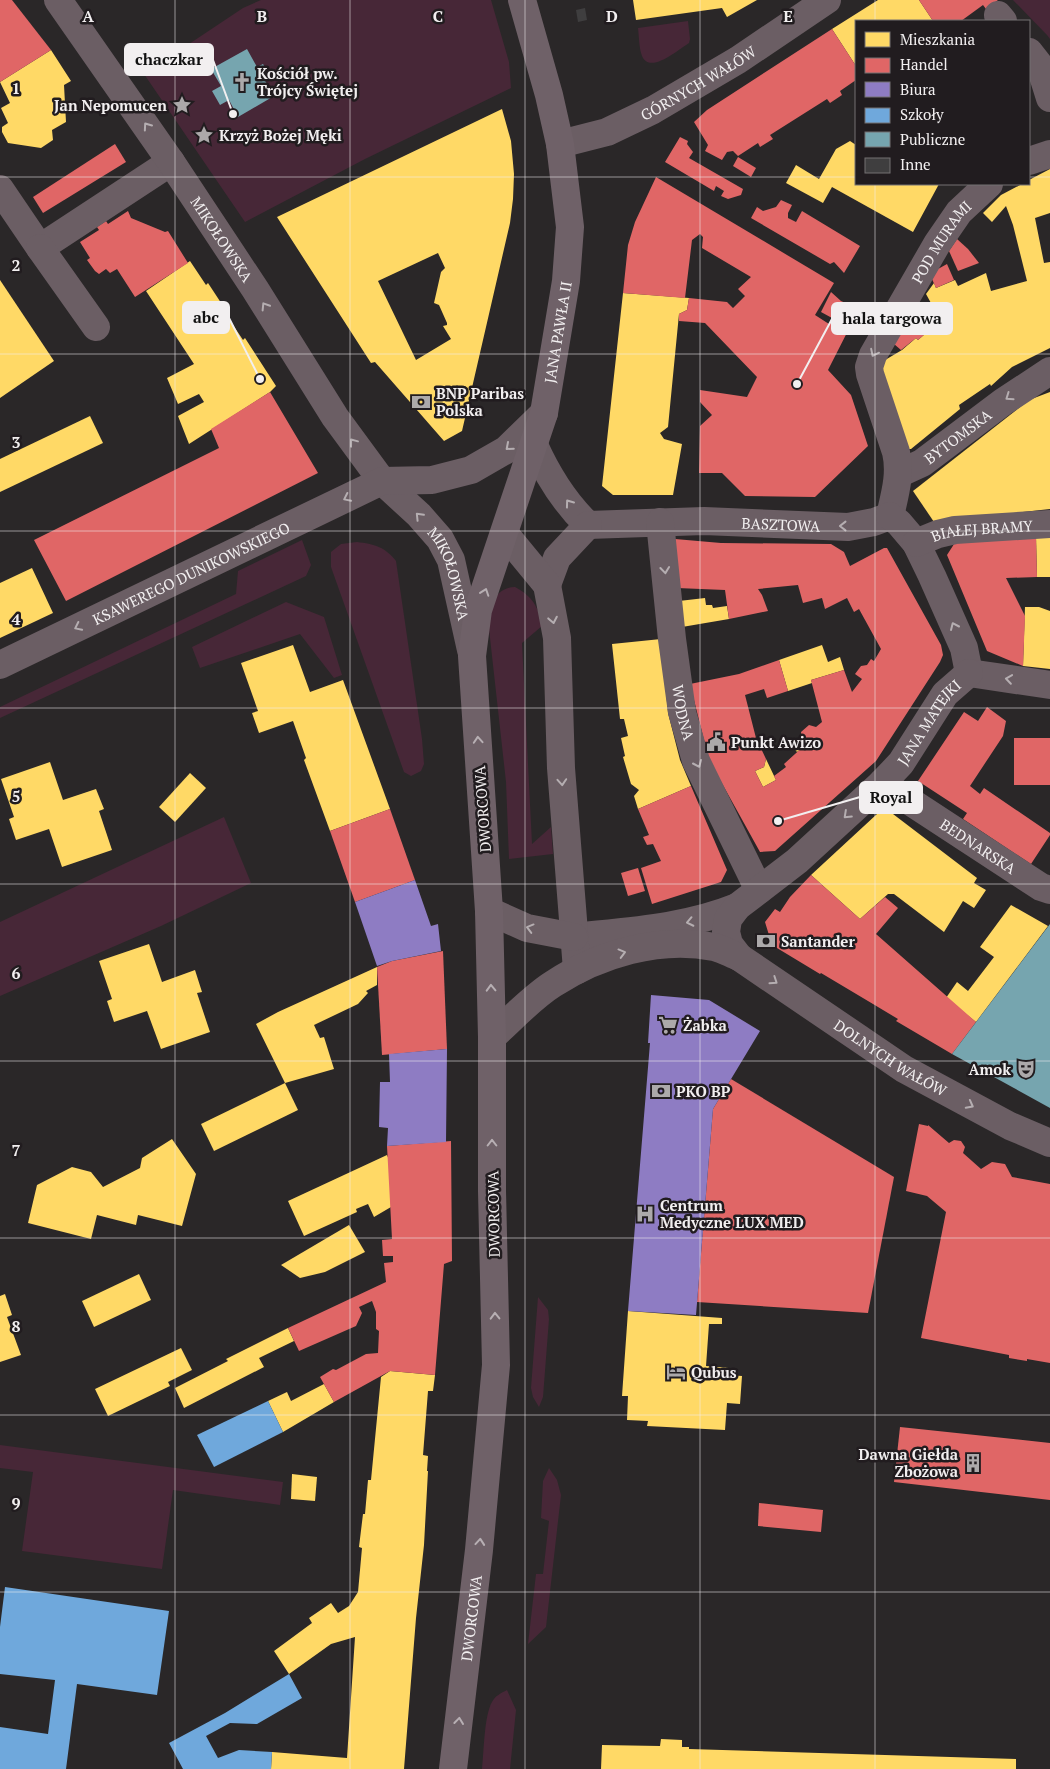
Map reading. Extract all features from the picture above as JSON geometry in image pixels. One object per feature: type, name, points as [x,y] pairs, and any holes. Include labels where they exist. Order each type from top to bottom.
[{"type":"main road","name":"JANA PAWŁA II","points":[[472,656],[478,610],[544,413],[566,281],[570,227],[560,144],[549,95],[522,0]]},
{"type":"main road","name":"DWORCOWA","points":[[453,1769],[479,1550],[496,1365],[489,911],[472,656]]},
{"type":"street","name":"MIKOŁOWSKA","points":[[58,0],[171,162],[255,289],[335,417],[382,481],[419,515],[440,539],[451,560],[472,656]]},
{"type":"street","name":"GÓRNYCH WAŁÓW","points":[[560,144],[607,132],[646,114],[738,60],[827,0]]},
{"type":"street","points":[[1030,53],[1040,66],[1050,98]]},
{"type":"street","points":[[1030,161],[1050,154]]},
{"type":"street","points":[[40,248],[171,162]]},
{"type":"street","name":"POD MURAMI","points":[[898,474],[899,464],[870,374],[870,360],[948,227],[959,212],[988,185]]},
{"type":"street","points":[[0,189],[96,327]]},
{"type":"street","name":"BYTOMSKA","points":[[898,474],[922,463],[1002,402],[1050,371]]},
{"type":"street","points":[[382,481],[432,480],[471,470],[506,450],[544,413]]},
{"type":"street","points":[[534,445],[544,469],[577,514],[588,525],[557,558],[547,585]]},
{"type":"street","points":[[898,474],[897,490],[890,516],[899,523],[916,543],[964,648],[969,673]]},
{"type":"street","name":"KSAWEREGO DUNIKOWSKIEGO","points":[[0,665],[382,481]]},
{"type":"street","name":"BASZTOWA","points":[[588,525],[704,521],[848,527],[867,524],[890,516]]},
{"type":"street","name":"WODNA","points":[[660,522],[672,639],[682,712],[696,761],[760,890]]},
{"type":"street","name":"BIAŁEJ BRAMY","points":[[916,543],[938,534],[955,530],[1050,524]]},
{"type":"street","points":[[505,534],[547,585],[557,638],[560,768],[577,970]]},
{"type":"street","name":"JANA MATEJKI","points":[[726,932],[728,919],[737,907],[797,862],[901,763],[945,694],[969,673],[1050,685]]},
{"type":"street","name":"BEDNARSKA","points":[[882,783],[1041,888],[1050,890]]},
{"type":"street","points":[[489,911],[527,928],[574,937],[645,930],[691,922],[737,907]]},
{"type":"street","name":"DOLNYCH WAŁÓW","points":[[726,932],[729,944],[739,957]]},
{"type":"street","name":"DOLNYCH WAŁÓW","points":[[492,1037],[552,985],[577,970],[606,957],[649,946],[693,944],[716,947],[739,957],[904,1069],[1002,1122],[1050,1143]]},
{"type":"shaded area","points":[[261,0],[491,0],[509,62],[511,88],[365,159],[245,222],[144,74],[243,8]]},
{"type":"shaded area","points":[[1013,0],[1050,0],[1050,39],[1047,35]]},
{"type":"shaded area","points":[[688,21],[689,43],[658,62],[651,63],[646,61],[641,53],[638,28]]},
{"type":"shaded area","points":[[302,540],[311,565],[306,576],[0,718],[0,707],[236,594],[238,571]]},
{"type":"shaded area","points":[[357,542],[379,547],[388,552],[396,561],[424,764],[421,771],[411,776],[404,772],[331,567],[331,552],[341,544]]},
{"type":"shaded area","points":[[515,587],[526,594],[534,603],[542,626],[522,643],[532,844],[551,827],[553,854],[509,859],[506,782],[489,629],[490,615],[497,596],[507,588]]},
{"type":"shaded area","points":[[286,602],[324,617],[342,675],[334,678],[300,634],[200,668],[192,647]]},
{"type":"shaded area","points":[[224,817],[251,883],[161,926],[0,996],[0,922]]},
{"type":"shaded area","points":[[538,1297],[548,1310],[549,1319],[543,1397],[539,1407],[533,1397],[531,1388]]},
{"type":"shaded area","points":[[0,1445],[283,1482],[280,1505],[173,1490],[162,1569],[22,1551],[33,1472],[0,1468]]},
{"type":"shaded area","points":[[549,1468],[557,1480],[561,1495],[546,1627],[528,1644],[536,1574],[543,1574],[549,1521],[541,1518],[543,1481]]},
{"type":"shaded area","points":[[507,1690],[516,1710],[510,1769],[482,1769],[489,1708],[495,1698]]},
{"type":"building: Mieszkania","points":[[633,0],[757,0],[727,17],[722,8],[636,20]]},
{"type":"building: Mieszkania","points":[[878,0],[919,0],[932,20],[855,20],[855,64],[832,29]]},
{"type":"building: Mieszkania","points":[[51,50],[71,81],[64,85],[66,122],[52,130],[53,140],[41,148],[8,143],[2,132],[2,127],[8,123],[1,108],[10,103],[0,82]]},
{"type":"building: Mieszkania","points":[[502,109],[511,141],[514,174],[513,199],[510,223],[462,431],[444,441],[375,362],[371,363],[277,217]],"holes":[[[438,253],[445,268],[441,272],[434,303],[439,305],[447,323],[447,325],[443,326],[451,339],[416,360],[378,281]]]},
{"type":"building: Mieszkania","points":[[850,141],[855,144],[855,185],[938,185],[913,232],[832,187],[823,203],[786,183],[796,165],[819,179],[836,149]]},
{"type":"building: Mieszkania","points":[[1050,169],[1050,213],[1035,218],[1044,263],[1050,262],[1050,348],[1012,367],[991,386],[990,384],[959,405],[960,409],[911,449],[908,449],[880,363],[902,350],[916,338],[918,340],[925,334],[923,329],[930,326],[927,319],[937,314],[926,294],[934,283],[936,288],[955,280],[958,286],[986,273],[991,291],[1027,281],[1013,225],[1006,206],[992,222],[983,213],[1001,195],[1020,185],[1030,185],[1030,179]]},
{"type":"building: Mieszkania","points":[[190,261],[206,285],[208,283],[229,315],[227,316],[243,340],[245,338],[276,386],[270,392],[189,444],[178,416],[204,402],[199,394],[178,404],[167,378],[194,364],[146,291]]},
{"type":"building: Mieszkania","points":[[0,280],[54,361],[0,398]]},
{"type":"building: Mieszkania","points":[[623,293],[689,298],[687,310],[679,314],[668,427],[660,433],[664,439],[682,444],[673,495],[613,495],[602,486]]},
{"type":"building: Mieszkania","points":[[1050,392],[1050,509],[934,522],[913,491],[1029,400]]},
{"type":"building: Mieszkania","points":[[90,416],[103,443],[0,492],[0,459]]},
{"type":"building: Mieszkania","points":[[1050,536],[1050,577],[1037,577],[1036,537]]},
{"type":"building: Mieszkania","points":[[32,568],[53,613],[0,638],[0,583]]},
{"type":"building: Mieszkania","points":[[705,598],[706,605],[712,605],[713,608],[727,606],[729,619],[682,627],[679,601]]},
{"type":"building: Mieszkania","points":[[1025,607],[1039,607],[1050,611],[1050,669],[1023,666]]},
{"type":"building: Mieszkania","points":[[661,639],[668,713],[680,760],[691,786],[638,809],[634,796],[639,790],[631,784],[623,757],[625,756],[621,738],[628,736],[624,719],[620,719],[612,644]]},
{"type":"building: Mieszkania","points":[[293,645],[310,692],[343,680],[390,809],[330,831],[304,760],[306,758],[293,721],[259,733],[252,713],[258,711],[241,663]]},
{"type":"building: Mieszkania","points":[[822,645],[828,662],[840,657],[844,670],[811,680],[812,683],[788,691],[779,660]]},
{"type":"building: Mieszkania","points":[[802,737],[806,744],[797,752],[792,746]]},
{"type":"building: Mieszkania","points":[[766,759],[776,780],[763,787],[755,771],[764,767]]},
{"type":"building: Mieszkania","points":[[50,762],[63,800],[96,789],[104,809],[99,811],[112,850],[62,867],[49,829],[16,840],[9,819],[14,817],[1,779]]},
{"type":"building: Mieszkania","points":[[190,773],[206,788],[175,822],[159,807]]},
{"type":"building: Mieszkania","points":[[877,814],[893,814],[977,878],[974,883],[986,890],[974,908],[963,901],[944,932],[894,894],[888,894],[860,919],[811,875]]},
{"type":"building: Mieszkania","points":[[1011,905],[1048,926],[976,1022],[946,998],[957,982],[968,991],[994,957],[980,947]]},
{"type":"building: Mieszkania","points":[[149,944],[162,982],[195,970],[202,992],[197,993],[210,1032],[161,1049],[147,1011],[114,1022],[107,1001],[112,999],[99,961]]},
{"type":"building: Mieszkania","points":[[377,967],[377,985],[366,991],[368,993],[358,1004],[314,1025],[320,1038],[324,1037],[334,1069],[285,1083],[256,1024]]},
{"type":"building: Mieszkania","points":[[285,1083],[298,1110],[214,1151],[201,1124]]},
{"type":"building: Mieszkania","points":[[172,1139],[196,1174],[182,1226],[138,1215],[136,1225],[97,1215],[91,1239],[28,1223],[37,1185],[72,1167],[91,1172],[103,1187],[140,1168],[142,1158]]},
{"type":"building: Mieszkania","points":[[387,1155],[389,1160],[391,1207],[374,1217],[368,1204],[356,1209],[357,1212],[304,1236],[288,1201]]},
{"type":"building: Mieszkania","points":[[349,1225],[365,1252],[325,1272],[300,1278],[281,1265]]},
{"type":"building: Mieszkania","points":[[139,1274],[151,1300],[94,1327],[82,1301]]},
{"type":"building: Mieszkania","points":[[5,1294],[12,1315],[7,1317],[21,1355],[0,1362],[0,1296]]},
{"type":"building: Mieszkania","name":"Qubus","points":[[628,1311],[722,1318],[722,1324],[709,1324],[706,1366],[729,1368],[728,1375],[742,1376],[740,1404],[727,1403],[725,1430],[647,1426],[648,1421],[627,1420],[628,1396],[622,1396]]},
{"type":"building: Mieszkania","points":[[288,1328],[294,1341],[259,1358],[264,1367],[184,1408],[175,1388],[228,1361],[226,1359]]},
{"type":"building: Mieszkania","points":[[181,1348],[192,1370],[168,1382],[170,1386],[108,1416],[95,1389]]},
{"type":"building: Mieszkania","points":[[390,1371],[435,1375],[433,1391],[428,1391],[423,1455],[428,1456],[424,1545],[404,1769],[271,1769],[272,1752],[347,1758],[355,1637],[331,1644],[289,1674],[274,1651],[312,1623],[309,1618],[331,1603],[338,1613],[349,1606],[358,1592],[362,1548],[359,1547],[363,1514],[365,1514],[368,1480],[371,1480],[381,1377]]},
{"type":"building: Mieszkania","points":[[324,1384],[334,1402],[283,1432],[268,1401],[287,1392],[291,1401]]},
{"type":"building: Mieszkania","points":[[292,1474],[317,1477],[315,1501],[291,1499]]},
{"type":"building: Mieszkania","points":[[661,1739],[682,1740],[682,1747],[689,1747],[689,1749],[1016,1759],[1016,1769],[601,1769],[602,1745],[660,1746]]},
{"type":"building: Handel","points":[[0,0],[12,0],[51,50],[0,82]]},
{"type":"building: Handel","points":[[919,0],[998,0],[986,9],[983,5],[962,20],[932,20]]},
{"type":"building: Handel","points":[[832,29],[855,64],[855,81],[840,91],[842,95],[830,103],[827,99],[770,135],[773,139],[760,147],[758,143],[738,156],[733,151],[727,152],[722,160],[705,151],[708,145],[694,122],[707,110]]},
{"type":"building: Handel","points":[[680,137],[688,141],[687,144],[693,152],[689,158],[743,189],[741,195],[728,199],[721,196],[724,191],[716,186],[714,191],[665,162]]},
{"type":"building: Handel","points":[[115,144],[126,162],[43,213],[33,197]]},
{"type":"building: Handel","points":[[738,157],[756,168],[751,177],[733,166]]},
{"type":"building: Handel","points":[[656,177],[834,283],[815,315],[829,324],[832,318],[821,312],[831,292],[841,301],[859,309],[828,370],[851,395],[868,446],[815,497],[745,496],[722,473],[699,473],[700,426],[712,415],[700,402],[700,390],[747,397],[757,377],[705,323],[679,321],[679,314],[687,310],[689,298],[727,302],[733,308],[745,296],[738,289],[751,277],[702,248],[703,237],[700,234],[692,240],[685,298],[623,293],[628,245],[635,222]]},
{"type":"building: Handel","points":[[781,200],[792,205],[788,218],[796,222],[802,211],[860,246],[844,273],[834,262],[830,264],[751,218],[757,207],[763,211],[776,207]]},
{"type":"building: Handel","points":[[128,211],[131,218],[165,232],[168,231],[188,263],[135,297],[117,269],[110,273],[106,269],[99,274],[95,271],[87,260],[90,258],[80,242],[99,230],[97,227],[106,221],[108,224]]},
{"type":"building: Handel","points":[[957,239],[979,263],[958,271],[949,251]]},
{"type":"building: Handel","points":[[947,264],[954,280],[936,288],[932,279],[938,269]]},
{"type":"building: Handel","points":[[912,312],[925,334],[918,340],[916,338],[901,350],[894,344]]},
{"type":"building: Handel","points":[[270,392],[318,473],[66,601],[34,540],[219,448],[211,429]]},
{"type":"building: Handel","points":[[1036,537],[1037,577],[1006,578],[1025,616],[1023,666],[987,651],[947,555],[956,541]]},
{"type":"building: Handel","points":[[675,539],[721,543],[831,544],[844,552],[850,566],[887,548],[941,645],[943,655],[940,662],[876,761],[775,851],[760,852],[709,760],[690,684],[739,674],[779,660],[788,691],[767,698],[764,689],[745,695],[756,738],[766,759],[764,767],[755,771],[763,787],[776,780],[774,776],[786,767],[784,764],[806,744],[802,740],[801,732],[809,725],[816,727],[822,722],[811,680],[844,670],[852,692],[862,679],[855,674],[861,666],[867,665],[871,659],[874,661],[881,649],[859,609],[854,612],[847,598],[825,609],[822,598],[803,603],[798,585],[758,589],[768,611],[729,619],[725,590],[677,588]]},
{"type":"building: Handel","points":[[987,707],[1006,721],[1003,736],[970,786],[980,794],[984,788],[1050,833],[1031,864],[963,819],[967,813],[918,781],[964,712],[978,721]]},
{"type":"building: Handel","points":[[1014,738],[1050,738],[1050,785],[1014,785]]},
{"type":"building: Handel","points":[[691,786],[727,870],[721,882],[652,904],[641,868],[661,861],[653,844],[647,845],[643,837],[649,835],[638,809]]},
{"type":"building: Handel","points":[[390,809],[415,880],[355,902],[330,831]]},
{"type":"building: Handel","points":[[638,868],[645,891],[628,896],[621,873]]},
{"type":"building: Handel","points":[[811,875],[860,919],[885,897],[898,908],[876,934],[976,1022],[952,1054],[896,1021],[898,1019],[772,945],[765,922],[775,909],[780,912],[790,897]]},
{"type":"building: Handel","points":[[443,951],[447,1049],[382,1055],[377,967],[392,961]]},
{"type":"building: Handel","points":[[731,1079],[894,1177],[868,1313],[697,1302],[713,1109]]},
{"type":"building: Handel","points":[[919,1124],[928,1125],[949,1143],[954,1140],[961,1141],[965,1147],[963,1153],[981,1169],[992,1162],[1005,1164],[1012,1177],[1050,1184],[1050,1363],[1009,1358],[1009,1355],[921,1338],[946,1212],[927,1196],[906,1191]]},
{"type":"building: Handel","points":[[451,1141],[452,1261],[444,1264],[435,1375],[390,1371],[334,1402],[320,1377],[366,1354],[378,1353],[379,1331],[376,1329],[376,1312],[372,1301],[359,1307],[362,1313],[356,1326],[299,1351],[288,1328],[386,1282],[384,1263],[393,1262],[393,1256],[383,1256],[382,1240],[392,1239],[387,1146]]},
{"type":"building: Handel","name":"Dawna Giełda Zbożowa","points":[[900,1427],[1050,1443],[1050,1500],[894,1482]]},
{"type":"building: Handel","points":[[759,1503],[823,1510],[821,1532],[758,1526]]},
{"type":"building: Biura","points":[[415,880],[431,926],[438,924],[441,951],[377,966],[355,902]]},
{"type":"building: Biura","points":[[651,995],[709,1000],[760,1031],[713,1109],[696,1315],[628,1311],[650,1043],[648,1043]]},
{"type":"building: Biura","points":[[447,1049],[446,1142],[387,1146],[388,1128],[379,1127],[380,1082],[390,1082],[389,1054]]},
{"type":"building: Szkoły","points":[[268,1401],[283,1432],[214,1467],[197,1435]]},
{"type":"building: Szkoły","points":[[5,1587],[169,1611],[157,1695],[77,1684],[66,1769],[0,1769],[0,1727],[48,1734],[55,1680],[0,1674],[0,1627]]},
{"type":"building: Szkoły","points":[[289,1674],[302,1698],[257,1724],[230,1723],[206,1736],[218,1758],[239,1750],[272,1752],[271,1769],[183,1769],[169,1743],[225,1713]]},
{"type":"building: Publiczne","name":"Kościół pw. Trójcy Świętej","points":[[247,49],[257,67],[263,64],[269,74],[263,77],[274,96],[238,117],[229,100],[220,105],[212,91],[221,86],[211,69]]},
{"type":"building: Publiczne","points":[[1050,924],[1050,1108],[952,1054]]},
{"type":"building: Inne","points":[[585,8],[587,20],[578,22],[576,10]]},
{"type":"place","name":"Kościół pw. Trójcy Świętej","points":[[242,82]]},
{"type":"place","name":"Jan Nepomucen","points":[[182,105]]},
{"type":"place","name":"chaczkar","points":[[233,114]]},
{"type":"place","name":"Krzyż Bożej Męki","points":[[204,135]]},
{"type":"place","name":"abc","points":[[260,379]]},
{"type":"place","name":"hala targowa","points":[[797,384]]},
{"type":"place","name":"BNP Paribas Polska","points":[[421,402]]},
{"type":"place","name":"Punkt Awizo","points":[[716,742]]},
{"type":"place","name":"Royal","points":[[778,821]]},
{"type":"place","name":"Santander","points":[[766,941]]},
{"type":"place","name":"Żabka","points":[[668,1025]]},
{"type":"place","name":"Amok","points":[[1026,1069]]},
{"type":"place","name":"PKO BP","points":[[661,1091]]},
{"type":"place","name":"Centrum Medyczne LUX MED","points":[[645,1214]]},
{"type":"place","name":"Qubus","points":[[676,1372]]},
{"type":"place","name":"Dawna Giełda Zbożowa","points":[[973,1463]]}]
